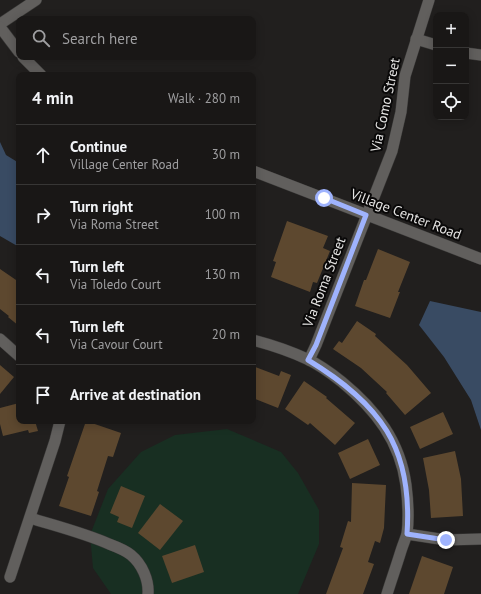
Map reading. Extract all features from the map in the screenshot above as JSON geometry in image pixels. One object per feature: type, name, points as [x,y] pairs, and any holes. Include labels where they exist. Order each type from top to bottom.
[{"type":"street","points":[[16,48],[0,25],[36,0]]},
{"type":"street","name":"Via Como Street","points":[[366,215],[392,151],[401,112],[405,76],[429,0]]},
{"type":"street","points":[[416,39],[433,44]]},
{"type":"street","points":[[469,53],[481,55]]},
{"type":"street","points":[[27,60],[39,72]]},
{"type":"street","name":"Village Center Road","points":[[256,172],[481,259]]},
{"type":"street","name":"Via Roma Street","points":[[308,360],[316,345],[366,215]]},
{"type":"street","points":[[0,339],[16,353]]},
{"type":"street","points":[[256,341],[277,346],[308,360],[332,374],[356,393],[373,411],[393,442],[400,456],[405,477],[408,506],[407,534],[387,594]]},
{"type":"street","points":[[10,577],[59,424]]},
{"type":"street","points":[[30,518],[102,541],[124,550],[132,556],[140,566],[148,583],[148,594]]},
{"type":"street","points":[[407,534],[446,540],[481,539]]},
{"type":"green space","points":[[227,429],[281,452],[298,473],[319,510],[319,544],[298,594],[111,594],[93,568],[90,535],[108,489],[141,452],[175,435]]},
{"type":"water","points":[[0,142],[6,155],[16,161],[16,245],[0,236]]},
{"type":"water","points":[[430,301],[481,312],[481,430],[471,400],[444,357],[419,325]]},
{"type":"building","points":[[287,221],[328,236],[323,248],[330,251],[317,283],[313,282],[310,292],[271,277],[276,262],[273,261]]},
{"type":"building","points":[[378,249],[410,262],[398,292],[400,292],[390,318],[355,306],[364,280],[366,280]]},
{"type":"building","points":[[0,269],[16,280],[16,324],[0,309]]},
{"type":"building","points":[[357,321],[376,334],[375,336],[407,365],[431,393],[405,415],[386,393],[387,392],[361,368],[333,349],[339,341],[342,343]]},
{"type":"building","points":[[0,365],[14,377],[0,394]]},
{"type":"building","points":[[256,367],[279,376],[281,371],[291,375],[278,408],[256,399]]},
{"type":"building","points":[[304,381],[327,397],[326,398],[355,423],[335,445],[310,423],[308,425],[285,409]]},
{"type":"building","points":[[16,404],[16,424],[36,424],[38,431],[29,433],[28,430],[3,436],[0,424],[0,408]]},
{"type":"building","points":[[443,412],[453,434],[420,449],[410,427]]},
{"type":"building","points":[[85,424],[95,424],[121,433],[113,457],[108,456],[91,516],[59,506],[69,477],[67,476]]},
{"type":"building","points":[[368,439],[380,465],[350,479],[338,453]]},
{"type":"building","points":[[455,451],[461,479],[463,516],[431,518],[429,490],[423,458]]},
{"type":"building","points":[[352,483],[386,485],[384,528],[380,543],[375,541],[368,562],[374,564],[363,594],[326,594],[343,548],[340,547],[348,521],[351,522]]},
{"type":"building","points":[[121,486],[145,496],[132,528],[117,522],[119,517],[110,513]]},
{"type":"building","points":[[160,504],[183,521],[160,550],[138,533]]},
{"type":"building","points":[[195,545],[204,572],[172,583],[162,556]]},
{"type":"building","points":[[422,556],[453,567],[444,594],[409,594]]},
{"type":"route","points":[[324,198],[366,215],[316,345],[308,360],[332,374],[356,393],[368,405],[382,423],[393,442],[400,456],[405,477],[408,506],[407,534],[446,540]]}]
